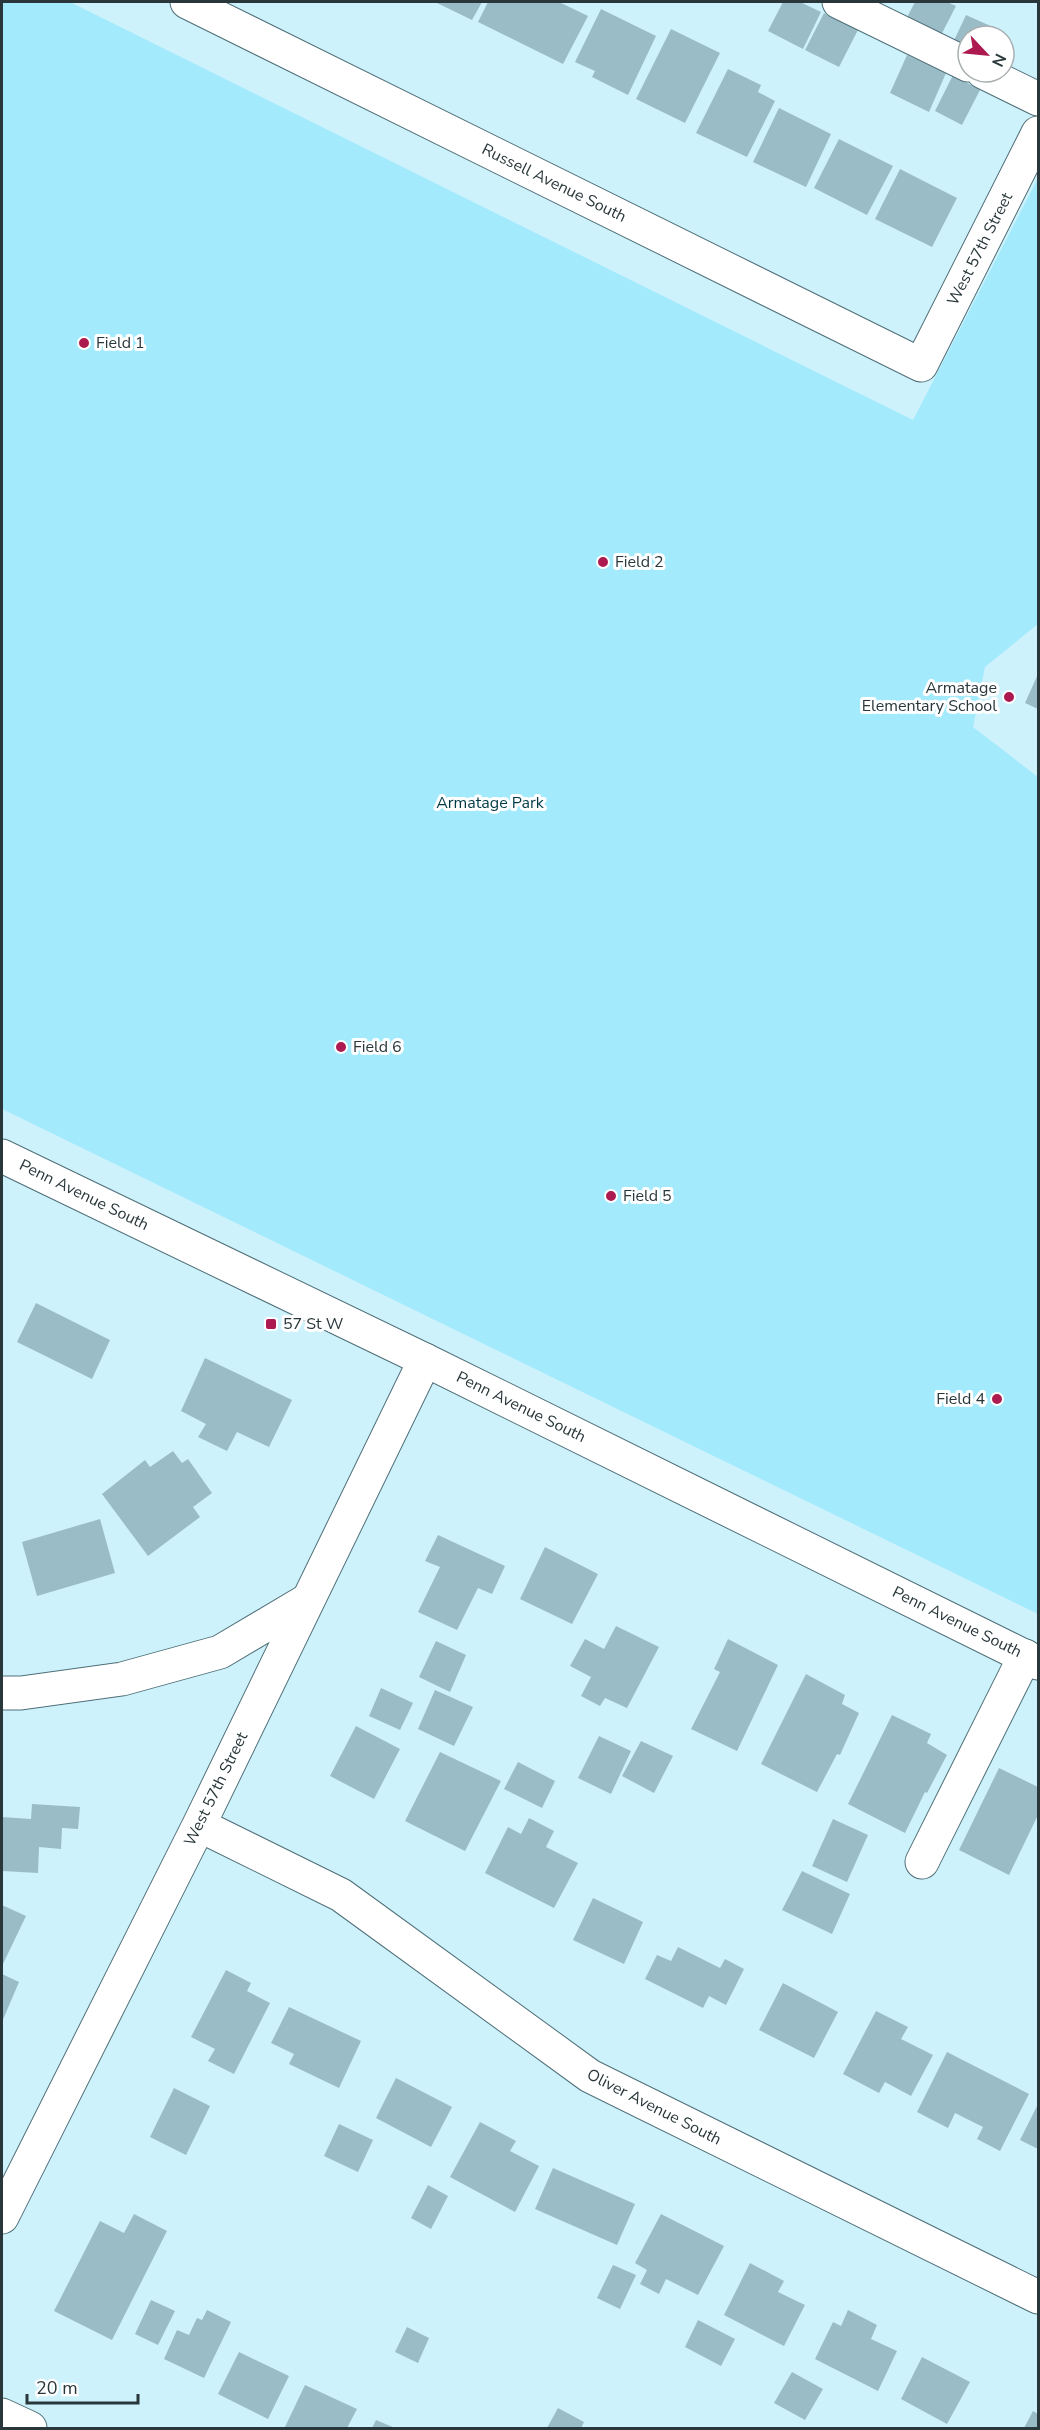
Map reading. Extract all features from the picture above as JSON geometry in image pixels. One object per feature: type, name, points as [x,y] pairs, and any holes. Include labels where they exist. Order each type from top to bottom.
[{"type":"street","name":"Russell Avenue South","points":[[187,2],[921,365]]},
{"type":"street","points":[[839,2],[956,59]]},
{"type":"street","points":[[1007,84],[1038,99]]},
{"type":"street","name":"West 57th Street","points":[[921,365],[1038,133]]},
{"type":"street","name":"Penn Avenue South","points":[[2,1156],[425,1360],[1032,1659]]},
{"type":"street","name":"West 57th Street","points":[[2,2217],[199,1825],[306,1600],[425,1360]]},
{"type":"street","points":[[2,1693],[21,1693],[122,1679],[220,1652],[306,1600]]},
{"type":"street","points":[[922,1862],[1032,1659]]},
{"type":"street","name":"Oliver Avenue South","points":[[199,1825],[341,1895],[590,2076],[1038,2297]]},
{"type":"street","points":[[2,2415],[30,2428]]},
{"type":"green space","name":"Armatage Park","points":[[2,2],[70,2],[913,420],[1038,178],[1038,624],[985,667],[973,727],[1038,777],[1038,1614],[2,1109]]},
{"type":"building","points":[[435,2],[482,2],[472,20]]},
{"type":"building","points":[[488,2],[559,2],[588,16],[563,64],[478,22]]},
{"type":"building","points":[[783,2],[800,2],[821,12],[803,49],[768,31]]},
{"type":"building","points":[[915,2],[947,2],[956,6],[937,43],[903,25]]},
{"type":"building","points":[[601,9],[656,36],[628,95],[592,77],[595,71],[575,62]]},
{"type":"building","points":[[824,13],[858,30],[839,67],[805,50]]},
{"type":"building","points":[[966,15],[986,24],[962,24]]},
{"type":"building","points":[[671,29],[720,53],[685,123],[636,99]]},
{"type":"building","points":[[956,36],[956,54],[949,51]]},
{"type":"building","points":[[907,55],[946,73],[929,112],[890,93]]},
{"type":"building","points":[[728,69],[761,85],[758,92],[775,101],[747,157],[696,133]]},
{"type":"building","points":[[953,75],[956,77],[956,84],[969,84],[980,90],[962,125],[935,111]]},
{"type":"building","points":[[779,108],[831,134],[806,187],[753,162]]},
{"type":"building","points":[[839,139],[893,166],[867,215],[814,188]]},
{"type":"building","points":[[900,169],[957,198],[932,247],[875,219]]},
{"type":"building","points":[[1038,674],[1038,709],[1025,703]]},
{"type":"building","points":[[36,1303],[110,1340],[92,1379],[17,1342]]},
{"type":"building","points":[[205,1358],[292,1400],[269,1447],[237,1432],[227,1451],[198,1437],[206,1424],[181,1411]]},
{"type":"building","points":[[173,1451],[182,1463],[188,1459],[212,1493],[193,1507],[200,1517],[148,1556],[102,1494],[145,1460],[150,1467]]},
{"type":"building","points":[[100,1519],[115,1573],[37,1596],[22,1542]]},
{"type":"building","points":[[438,1535],[505,1566],[492,1594],[478,1588],[457,1630],[418,1612],[440,1567],[425,1561]]},
{"type":"building","points":[[545,1547],[598,1574],[572,1624],[520,1599]]},
{"type":"building","points":[[616,1626],[659,1647],[627,1708],[605,1698],[600,1706],[581,1696],[591,1677],[570,1666],[585,1639],[604,1649]]},
{"type":"building","points":[[728,1639],[778,1665],[737,1751],[691,1729],[720,1672],[714,1669]]},
{"type":"building","points":[[436,1641],[466,1655],[450,1692],[419,1677]]},
{"type":"building","points":[[806,1674],[845,1695],[842,1704],[859,1713],[840,1755],[837,1754],[817,1792],[761,1764]]},
{"type":"building","points":[[381,1688],[413,1703],[400,1730],[369,1716]]},
{"type":"building","points":[[435,1690],[473,1707],[454,1746],[418,1729]]},
{"type":"building","points":[[892,1715],[931,1734],[927,1743],[947,1755],[927,1793],[925,1792],[905,1833],[848,1804]]},
{"type":"building","points":[[356,1726],[400,1749],[374,1799],[330,1776]]},
{"type":"building","points":[[599,1736],[631,1751],[611,1794],[578,1778]]},
{"type":"building","points":[[641,1741],[673,1756],[654,1793],[622,1776]]},
{"type":"building","points":[[440,1752],[501,1781],[465,1851],[405,1821]]},
{"type":"building","points":[[518,1762],[555,1781],[542,1808],[504,1789]]},
{"type":"building","points":[[999,1768],[1038,1787],[1038,1815],[1009,1875],[959,1850]]},
{"type":"building","points":[[32,1804],[80,1807],[78,1829],[62,1828],[61,1849],[39,1847],[38,1873],[2,1871],[2,1817],[31,1819]]},
{"type":"building","points":[[529,1818],[554,1831],[546,1847],[578,1863],[554,1908],[485,1873],[508,1827],[521,1834]]},
{"type":"building","points":[[833,1819],[868,1835],[847,1882],[812,1866]]},
{"type":"building","points":[[802,1871],[850,1894],[832,1934],[782,1910]]},
{"type":"building","points":[[593,1898],[643,1922],[624,1964],[573,1940]]},
{"type":"building","points":[[2,1905],[26,1916],[2,1966]]},
{"type":"building","points":[[678,1947],[720,1968],[725,1959],[744,1969],[726,2005],[709,1996],[703,2008],[645,1979],[657,1955],[671,1961]]},
{"type":"building","points":[[226,1970],[251,1983],[247,1991],[270,2003],[234,2074],[208,2061],[215,2049],[191,2037]]},
{"type":"building","points":[[2,1974],[19,1982],[2,2022]]},
{"type":"building","points":[[783,1983],[838,2012],[814,2058],[759,2030]]},
{"type":"building","points":[[289,2007],[361,2041],[339,2088],[289,2064],[294,2054],[271,2043]]},
{"type":"building","points":[[876,2011],[908,2027],[901,2039],[933,2055],[911,2096],[885,2082],[879,2093],[843,2074]]},
{"type":"building","points":[[947,2052],[1029,2094],[1000,2151],[977,2139],[983,2127],[955,2113],[948,2128],[917,2112]]},
{"type":"building","points":[[396,2078],[452,2107],[431,2147],[376,2118]]},
{"type":"building","points":[[174,2088],[210,2106],[186,2155],[150,2137]]},
{"type":"building","points":[[1038,2104],[1038,2149],[1020,2140]]},
{"type":"building","points":[[480,2122],[516,2141],[510,2151],[539,2166],[515,2212],[450,2177]]},
{"type":"building","points":[[339,2124],[373,2140],[358,2172],[324,2156]]},
{"type":"building","points":[[553,2168],[635,2204],[617,2245],[535,2209]]},
{"type":"building","points":[[428,2185],[448,2196],[431,2229],[411,2218]]},
{"type":"building","points":[[134,2214],[167,2231],[112,2340],[54,2311],[100,2221],[124,2233]]},
{"type":"building","points":[[661,2214],[724,2246],[698,2295],[666,2279],[659,2294],[640,2284],[647,2270],[635,2263]]},
{"type":"building","points":[[750,2263],[784,2281],[778,2292],[805,2305],[784,2346],[724,2315]]},
{"type":"building","points":[[613,2265],[636,2275],[620,2309],[597,2298]]},
{"type":"building","points":[[151,2300],[175,2311],[158,2345],[135,2334]]},
{"type":"building","points":[[207,2310],[231,2322],[204,2378],[164,2359],[177,2330],[189,2335],[197,2318],[202,2320]]},
{"type":"building","points":[[848,2310],[877,2325],[871,2339],[897,2351],[878,2391],[815,2359],[833,2322],[841,2326]]},
{"type":"building","points":[[698,2320],[735,2339],[721,2366],[685,2347]]},
{"type":"building","points":[[407,2327],[429,2338],[418,2363],[395,2352]]},
{"type":"building","points":[[239,2352],[289,2376],[268,2419],[218,2394]]},
{"type":"building","points":[[922,2357],[970,2382],[947,2424],[901,2399]]},
{"type":"building","points":[[792,2372],[823,2389],[805,2420],[774,2403]]},
{"type":"building","points":[[305,2385],[357,2409],[347,2428],[285,2427]]},
{"type":"building","points":[[558,2408],[584,2422],[581,2428],[547,2428]]},
{"type":"building","points":[[1033,2411],[1038,2414],[1038,2428],[1024,2428]]},
{"type":"building","points":[[376,2420],[395,2428],[372,2428]]},
{"type":"place","name":"Field 1","points":[[84,343]]},
{"type":"place","name":"Field 2","points":[[603,562]]},
{"type":"place","name":"Armatage Elementary School","points":[[1009,697]]},
{"type":"place","name":"Field 6","points":[[341,1047]]},
{"type":"place","name":"Field 5","points":[[611,1196]]},
{"type":"place","name":"57 St W","points":[[271,1324]]},
{"type":"place","name":"Field 4","points":[[997,1399]]}]
